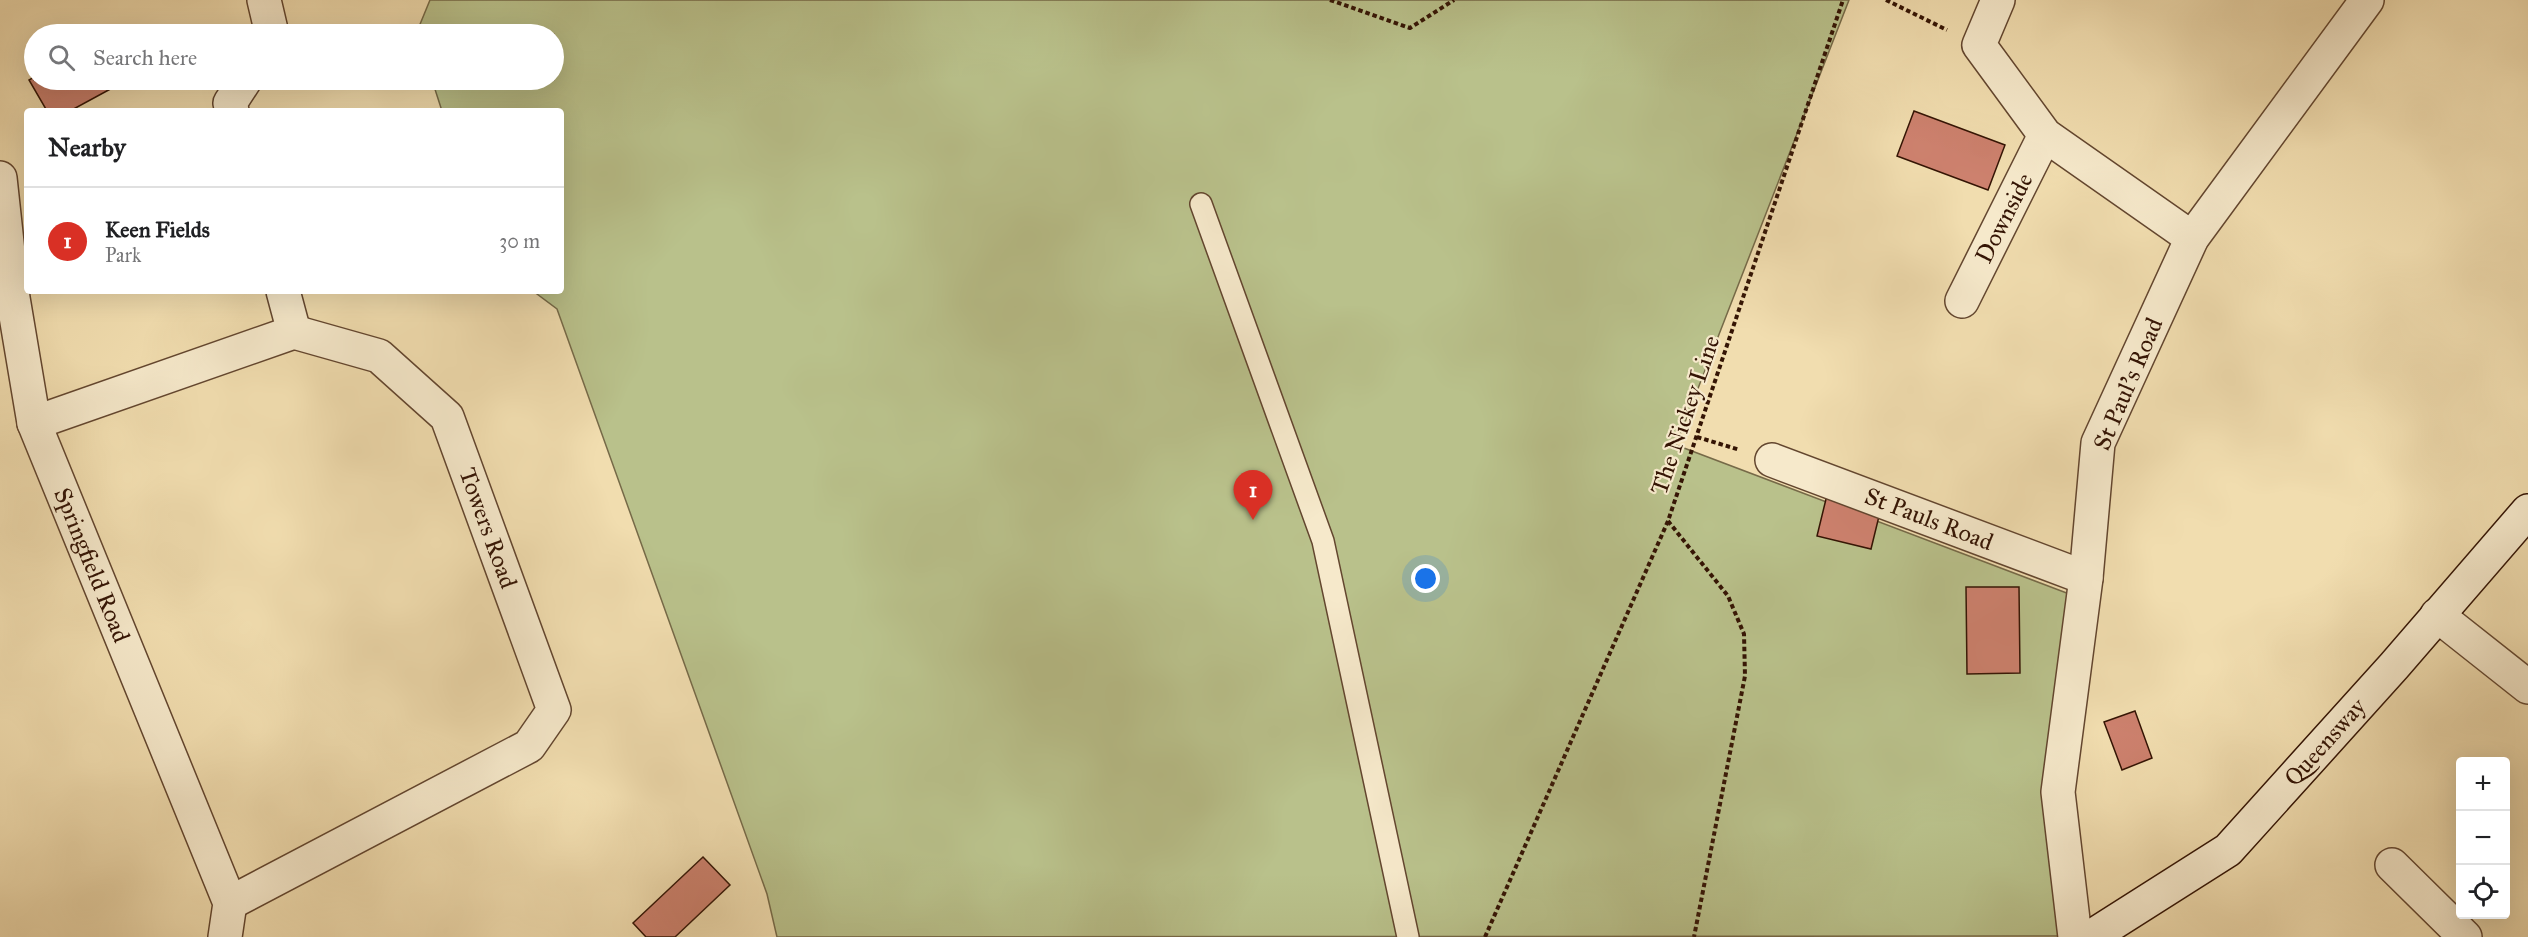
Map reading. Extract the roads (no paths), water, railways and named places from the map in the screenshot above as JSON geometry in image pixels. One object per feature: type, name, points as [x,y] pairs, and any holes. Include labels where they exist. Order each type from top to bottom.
[{"type":"street","points":[[264,0],[270,24]]},
{"type":"street","points":[[1998,0],[1979,45],[2045,135],[2192,238]]},
{"type":"street","name":"St Paul's Road","points":[[2075,937],[2058,792],[2086,578],[2098,443],[2192,238],[2367,0]]},
{"type":"street","points":[[231,108],[230,104],[238,90]]},
{"type":"street","name":"Downside","points":[[1962,301],[2045,135]]},
{"type":"street","name":"Springfield Road","points":[[0,178],[6,299],[34,423],[230,903]]},
{"type":"street","points":[[34,423],[294,332],[284,294]]},
{"type":"street","name":"Towers Road","points":[[230,903],[529,747],[554,710],[447,417],[379,356],[294,332]]},
{"type":"street","name":"St Pauls Road","points":[[1772,460],[2086,578]]},
{"type":"street","name":"Queensway","points":[[2091,937],[2228,850],[2394,666],[2528,511]]},
{"type":"street","points":[[2437,615],[2528,687]]},
{"type":"street","points":[[2392,865],[2465,937]]},
{"type":"street","points":[[225,937],[230,903]]},
{"type":"lane","points":[[1201,204],[1323,541],[1408,937]]},
{"type":"place","name":"Keen Fields","points":[[1253,520]]}]
